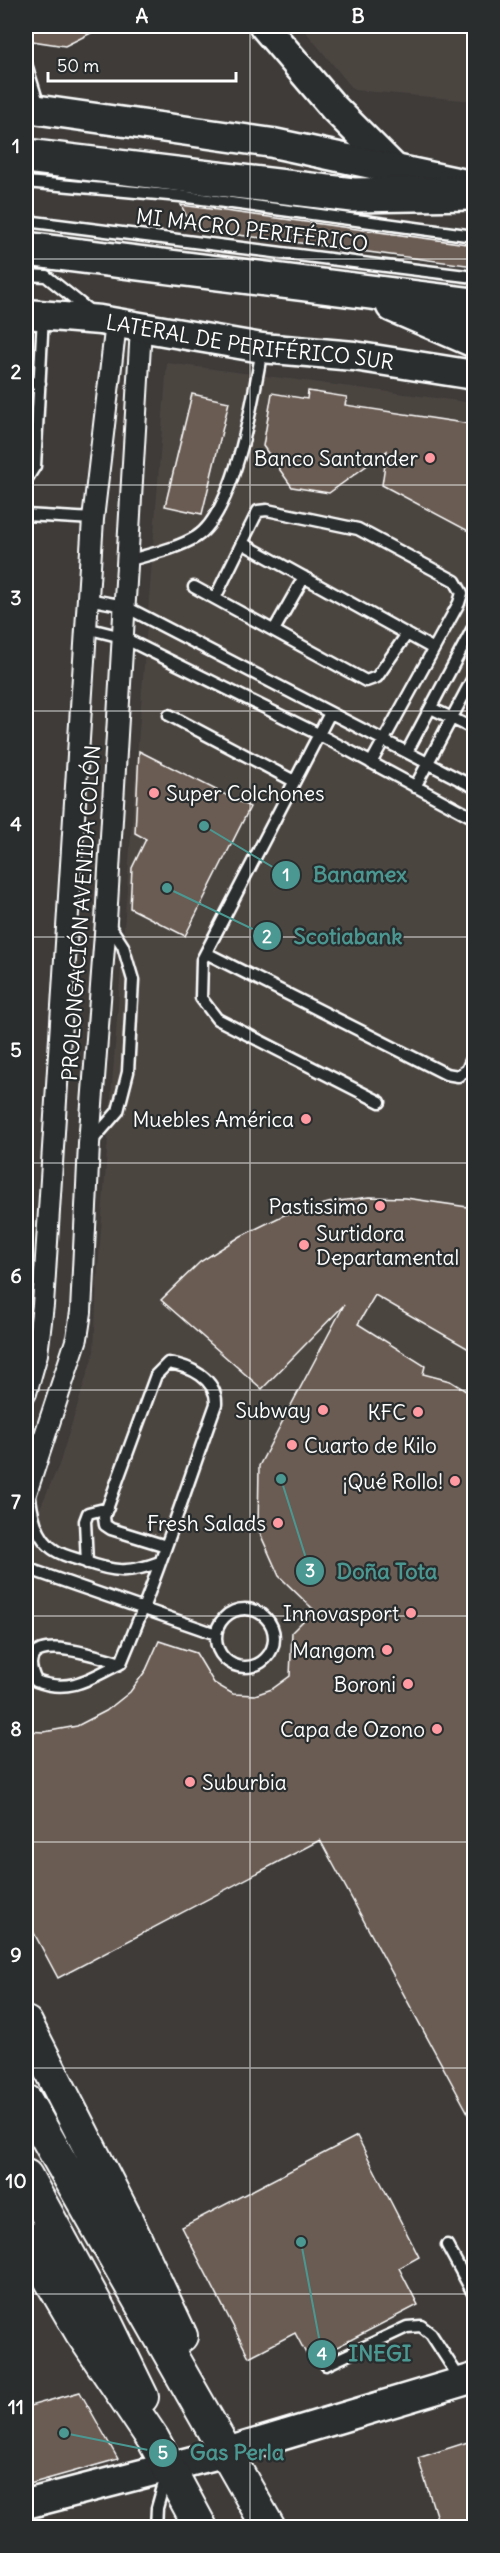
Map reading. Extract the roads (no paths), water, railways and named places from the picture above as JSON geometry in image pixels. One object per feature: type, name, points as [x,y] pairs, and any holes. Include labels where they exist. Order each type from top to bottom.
[{"type":"highway","points":[[26,156],[353,195],[474,193]]},
{"type":"highway","points":[[26,249],[356,288],[474,305]]},
{"type":"highway","points":[[356,288],[474,340]]},
{"type":"main road","points":[[26,2023],[126,2219],[188,2352],[204,2413]]},
{"type":"main road","points":[[26,2101],[269,2528]]},
{"type":"main road","points":[[26,2176],[140,2390],[153,2439]]},
{"type":"main road","points":[[26,2238],[81,2332],[153,2439],[201,2528]]},
{"type":"street","points":[[264,26],[334,108],[393,168]]},
{"type":"street","points":[[33,108],[273,143],[474,186]]},
{"type":"street","name":"LATERAL DE PERIFÉRICO SUR","points":[[34,315],[119,323],[262,348],[354,356],[470,378]]},
{"type":"street","name":"PROLONGACIÓN AVENIDA COLÓN","points":[[26,1393],[37,1354],[43,1305],[93,519],[119,323]]},
{"type":"street","name":"PROLONGACIÓN AVENIDA COLÓN","points":[[27,1489],[78,1338],[81,1312],[89,1144],[106,921],[127,561],[119,323]]},
{"type":"street","points":[[26,2504],[226,2452],[468,2380]]},
{"type":"lane","points":[[26,64],[33,108]]},
{"type":"lane","name":"MI MACRO PERIFÉRICO","points":[[26,182],[180,195],[474,236]]},
{"type":"lane","name":"MI MACRO PERIFÉRICO","points":[[26,221],[474,278]]},
{"type":"lane","points":[[26,275],[46,276],[119,323]]},
{"type":"lane","points":[[26,480],[35,466],[40,383],[34,315]]},
{"type":"lane","points":[[127,561],[173,548],[198,536],[216,518],[231,482],[262,348]]},
{"type":"lane","points":[[26,382],[40,383]]},
{"type":"lane","points":[[215,598],[258,511],[267,510],[358,529],[455,581],[462,593],[459,603],[432,648],[371,763]]},
{"type":"lane","points":[[26,515],[93,519]]},
{"type":"lane","points":[[242,543],[432,648]]},
{"type":"lane","points":[[274,630],[304,577]]},
{"type":"lane","points":[[194,587],[366,681],[377,677],[407,634]]},
{"type":"lane","points":[[88,599],[124,606],[474,787]]},
{"type":"lane","points":[[407,752],[474,626]]},
{"type":"lane","points":[[86,628],[122,637],[318,734],[474,818]]},
{"type":"lane","points":[[415,787],[474,676]]},
{"type":"lane","points":[[431,708],[474,729]]},
{"type":"lane","points":[[330,713],[202,960],[201,998],[217,1019],[380,1102]]},
{"type":"lane","points":[[169,715],[294,781]]},
{"type":"lane","points":[[89,1144],[118,1111],[128,1072],[133,980],[123,946],[106,921]]},
{"type":"lane","points":[[206,953],[446,1074],[458,1076],[467,1070],[474,1054]]},
{"type":"lane","points":[[121,1663],[55,1647],[42,1649],[34,1657],[31,1671],[36,1681],[52,1687],[80,1684],[121,1663],[144,1609],[216,1404],[216,1392],[209,1383],[184,1365],[168,1363],[156,1375],[108,1508],[105,1525],[166,1546]]},
{"type":"lane","points":[[27,1489],[31,1515],[42,1536],[55,1551],[111,1571],[136,1571],[160,1563]]},
{"type":"lane","points":[[87,1563],[85,1521],[88,1513],[108,1508]]},
{"type":"lane","points":[[26,1568],[216,1634]]},
{"type":"lane","points":[[250,1609],[264,1614],[273,1627],[275,1642],[269,1656],[257,1665],[242,1667],[227,1661],[218,1649],[216,1634],[222,1620],[234,1611],[250,1609]]},
{"type":"lane","points":[[447,2245],[474,2295]]},
{"type":"lane","points":[[326,2365],[407,2327],[421,2326],[431,2334],[468,2380]]},
{"type":"lane","points":[[156,2528],[162,2487],[169,2467]]},
{"type":"place","name":"Banco Santander","points":[[430,458]]},
{"type":"place","name":"Super Colchones","points":[[154,793]]},
{"type":"place","name":"Banamex","points":[[204,826]]},
{"type":"place","name":"Scotiabank","points":[[167,888]]},
{"type":"place","name":"Muebles América","points":[[306,1119]]},
{"type":"place","name":"Pastissimo","points":[[380,1206]]},
{"type":"place","name":"Surtidora Departamental","points":[[304,1245]]},
{"type":"place","name":"Subway","points":[[323,1410]]},
{"type":"place","name":"KFC","points":[[418,1412]]},
{"type":"place","name":"Cuarto de Kilo","points":[[292,1445]]},
{"type":"place","name":"Doña Tota","points":[[281,1479]]},
{"type":"place","name":"¡Qué Rollo!","points":[[455,1481]]},
{"type":"place","name":"Fresh Salads","points":[[278,1523]]},
{"type":"place","name":"Innovasport","points":[[411,1613]]},
{"type":"place","name":"Mangom","points":[[387,1650]]},
{"type":"place","name":"Boroni","points":[[408,1684]]},
{"type":"place","name":"Capa de Ozono","points":[[437,1729]]},
{"type":"place","name":"Suburbia","points":[[190,1782]]},
{"type":"place","name":"INEGI","points":[[301,2242]]},
{"type":"place","name":"Gas Perla","points":[[64,2433]]}]
